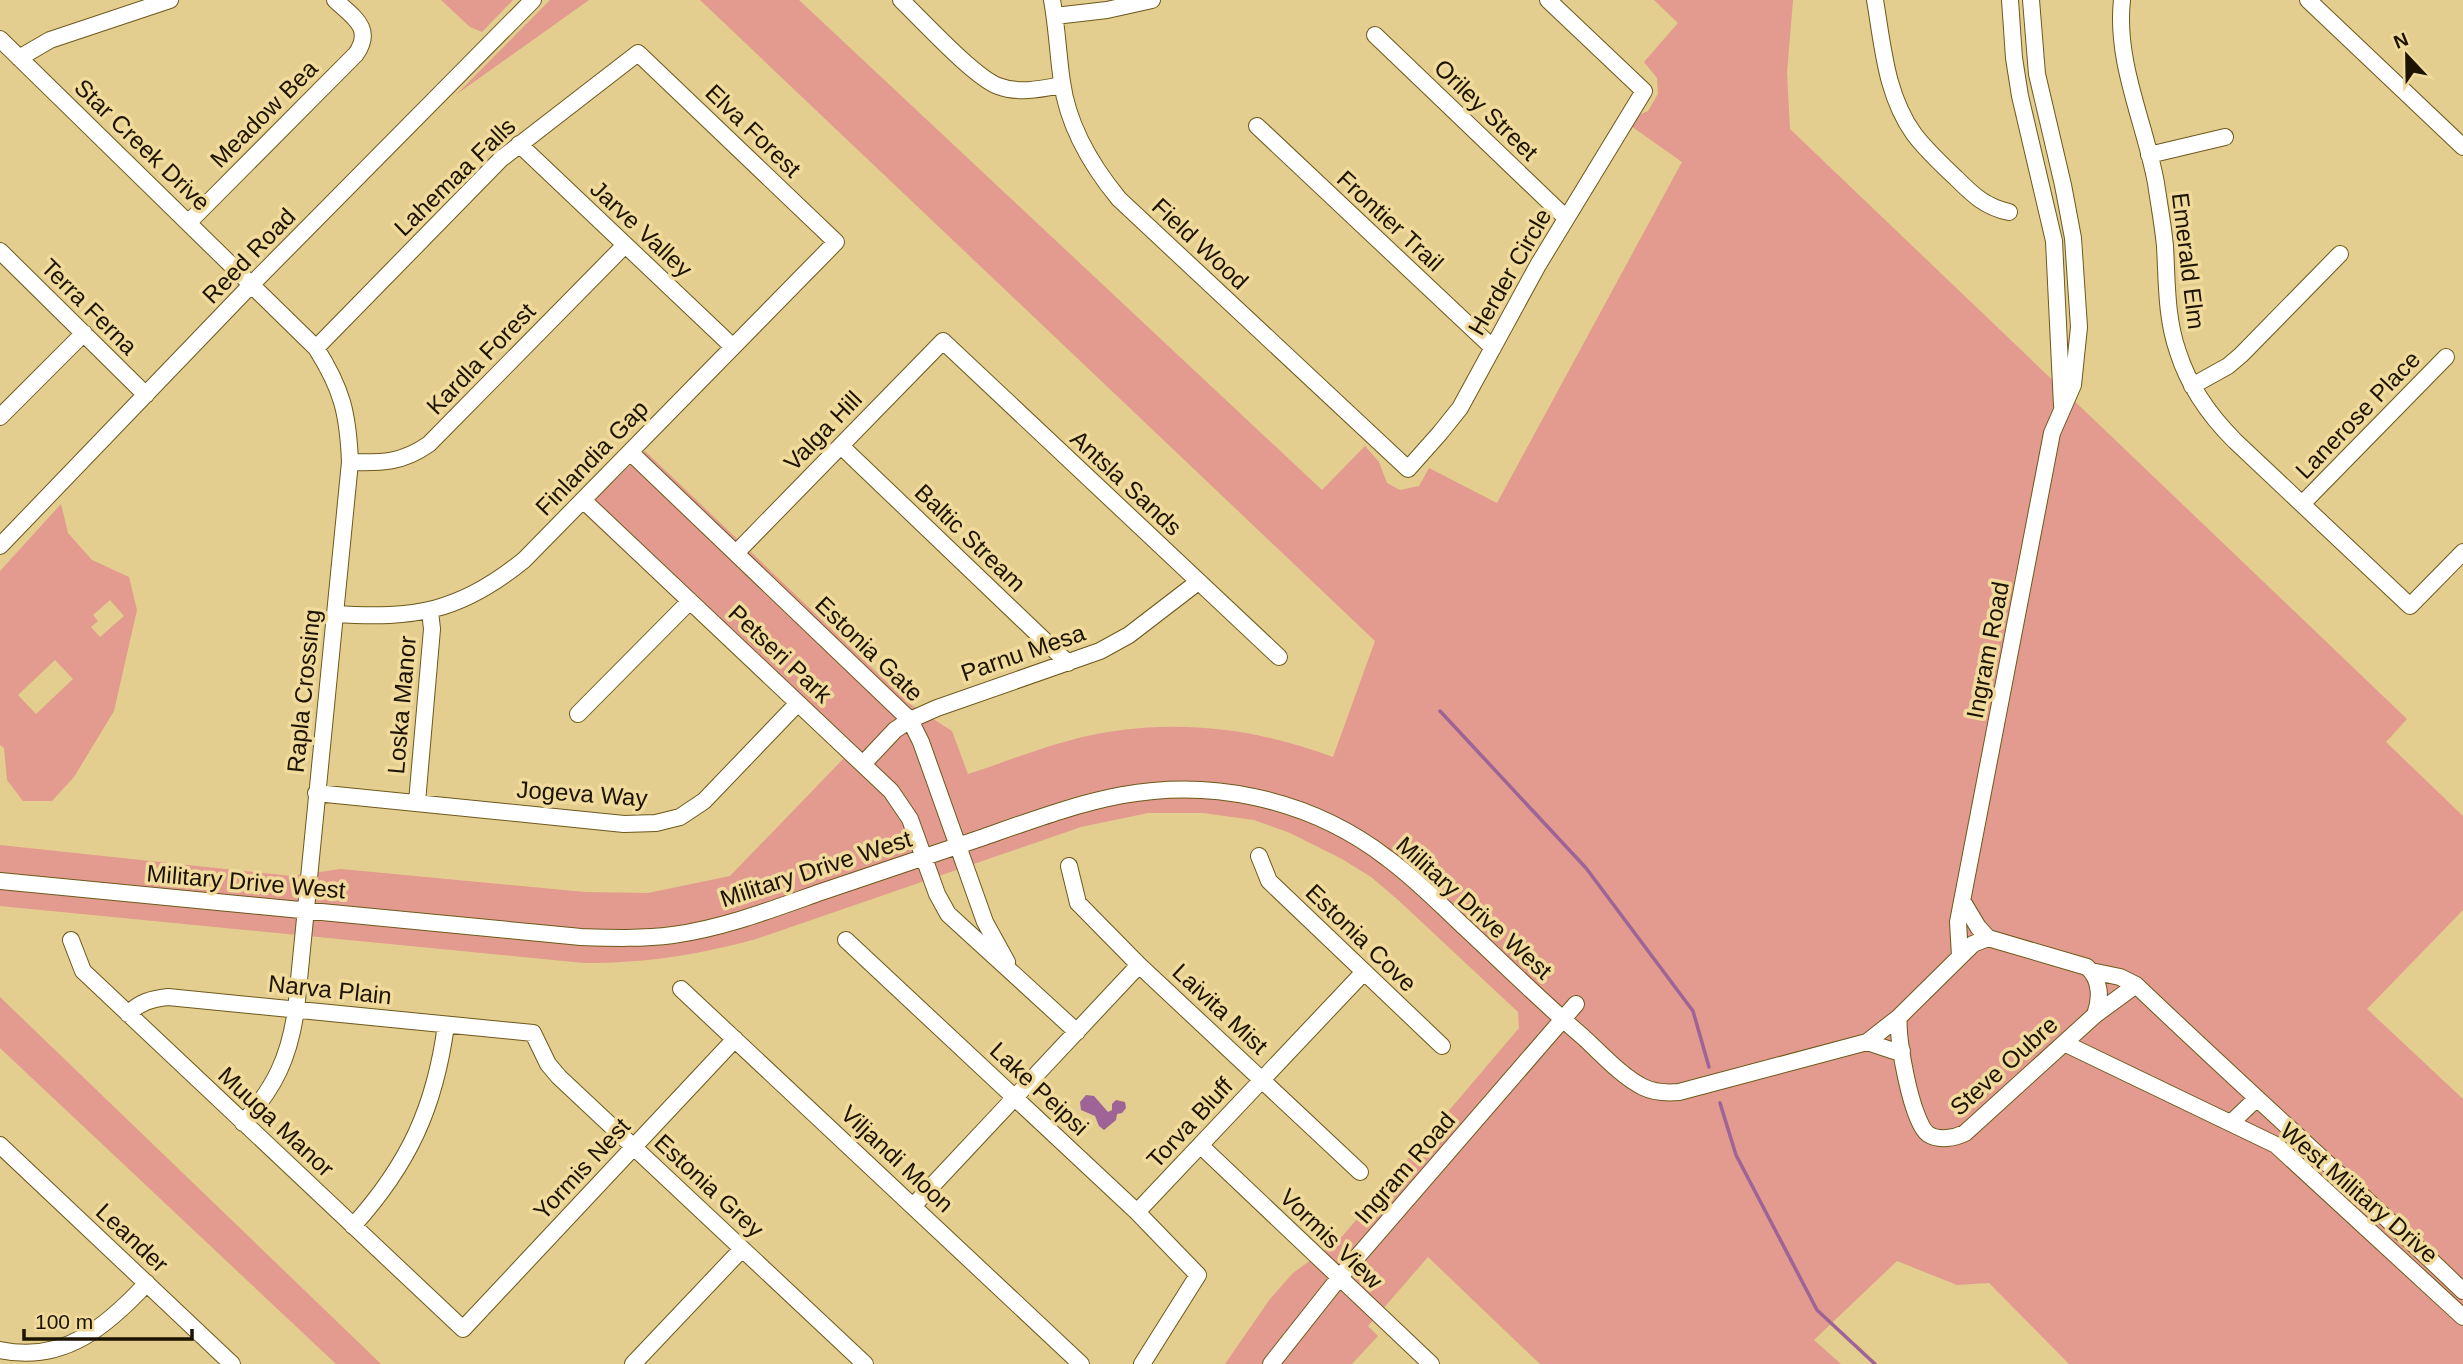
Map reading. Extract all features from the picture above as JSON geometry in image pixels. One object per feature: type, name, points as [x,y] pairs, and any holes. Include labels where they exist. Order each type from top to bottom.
[{"type":"street","points":[[7,51],[50,40],[170,0]]},
{"type":"street","name":"Meadow Bea","points":[[189,222],[362,45],[363,33],[357,20],[335,0]]},
{"type":"street","name":"Reed Road","points":[[0,546],[251,285],[533,0]]},
{"type":"street","points":[[901,0],[978,73],[997,86],[1030,90],[1062,85]]},
{"type":"street","points":[[1053,8],[1107,10],[1152,0]]},
{"type":"street","name":"Herder Circle","points":[[1408,469],[1460,408],[1510,312],[1644,91],[1548,0]]},
{"type":"street","points":[[1875,0],[1885,63],[1893,95],[1903,116],[1927,150],[1981,202],[2009,212]]},
{"type":"street","name":"Ingram Road","points":[[2010,0],[2020,96],[2054,241],[2062,407]]},
{"type":"street","name":"Ingram Road","points":[[1960,956],[1958,922],[2052,433],[2073,385],[2079,327],[2073,238],[2037,74],[2031,0]]},
{"type":"street","name":"Emerald Elm","points":[[2122,0],[2125,60],[2155,181],[2165,242],[2171,329],[2192,386],[2216,422],[2410,606],[2463,552]]},
{"type":"street","points":[[2308,0],[2463,147]]},
{"type":"street","name":"Field Wood","points":[[1053,8],[1062,85],[1078,135],[1089,158],[1119,200],[1408,469]]},
{"type":"street","name":"Oriley Street","points":[[1375,35],[1566,218]]},
{"type":"street","name":"Star Creek Drive","points":[[7,51],[189,222],[251,285]]},
{"type":"street","name":"Lahemaa Falls","points":[[316,348],[501,159],[638,53]]},
{"type":"street","name":"Elva Forest","points":[[638,53],[836,242]]},
{"type":"street","name":"Frontier Trail","points":[[1257,126],[1493,348]]},
{"type":"street","points":[[2149,155],[2225,137]]},
{"type":"street","name":"Jarve Valley","points":[[519,144],[732,346]]},
{"type":"street","name":"Finlandia Gap","points":[[335,614],[380,617],[430,611],[482,591],[503,577],[524,560],[836,242]]},
{"type":"street","name":"Kardla Forest","points":[[350,462],[398,461],[429,444],[624,246]]},
{"type":"street","name":"Terra Ferna","points":[[0,251],[146,395]]},
{"type":"street","points":[[2192,386],[2228,366],[2241,355],[2340,254]]},
{"type":"street","points":[[2055,270],[2075,268]]},
{"type":"street","name":"Rapla Crossing","points":[[243,1123],[266,1097],[278,1074],[288,1049],[296,1010],[350,462],[349,429],[344,403],[334,377],[316,348],[251,285]]},
{"type":"street","points":[[0,417],[84,333]]},
{"type":"street","name":"Valga Hill","points":[[736,553],[943,341]]},
{"type":"street","name":"Antsla Sands","points":[[943,341],[1279,657]]},
{"type":"street","name":"Lanerose Place","points":[[2302,504],[2446,357]]},
{"type":"street","name":"Baltic Stream","points":[[841,446],[1068,663]]},
{"type":"street","name":"Estonia Gate","points":[[630,452],[910,720],[922,742],[985,922],[1012,971]]},
{"type":"street","name":"Petseri Park","points":[[583,500],[891,791],[910,819],[923,857]]},
{"type":"street","name":"Parnu Mesa","points":[[863,764],[895,730],[910,720],[1100,651],[1129,635],[1198,582]]},
{"type":"street","points":[[578,713],[690,601]]},
{"type":"street","name":"Loska Manor","points":[[416,802],[432,629],[430,611]]},
{"type":"street","name":"Jogeva Way","points":[[316,793],[624,824],[656,823],[680,817],[704,801],[799,703]]},
{"type":"street","name":"Military Drive West","points":[[0,881],[621,939],[714,927],[769,911],[1085,802],[1148,790],[1182,788],[1224,791],[1290,807],[1357,837],[1411,876],[1563,1019]]},
{"type":"street","name":"Estonia Cove","points":[[1259,856],[1269,881],[1441,1045]]},
{"type":"street","name":"Estonia Gate","points":[[923,857],[948,914],[1077,1032]]},
{"type":"street","name":"Laivita Mist","points":[[1069,866],[1078,903],[1139,965],[1360,1172]]},
{"type":"street","points":[[1963,902],[1988,938],[2087,967],[2091,971],[2120,977],[2136,985],[2095,1015]]},
{"type":"street","points":[[1563,1019],[1633,1081],[1663,1093],[1689,1090],[1867,1042],[1899,1017],[1973,944],[1988,938]]},
{"type":"street","name":"Muuga Manor","points":[[71,940],[83,971],[463,1329]]},
{"type":"street","name":"Lake Peipsi","points":[[846,940],[1137,1212],[1198,1275],[1143,1364]]},
{"type":"street","points":[[914,1205],[1139,965]]},
{"type":"street","name":"Steve Oubre","points":[[1899,1017],[1902,1051],[1917,1118],[1930,1136],[1955,1138],[1965,1133],[2095,1015],[2099,994],[2097,980],[2091,971]]},
{"type":"street","name":"Torva Bluff","points":[[1137,1212],[1363,973]]},
{"type":"street","name":"West Military Drive","points":[[2136,985],[2463,1291]]},
{"type":"street","name":"Viljandi Moon","points":[[681,989],[1081,1364]]},
{"type":"street","name":"Narva Plain","points":[[128,1014],[138,1005],[153,998],[168,997],[533,1033]]},
{"type":"street","name":"Ingram Road","points":[[1271,1364],[1339,1278],[1576,1004]]},
{"type":"street","points":[[353,1226],[381,1195],[405,1157],[422,1122],[434,1090],[446,1025]]},
{"type":"street","name":"Estonia Grey","points":[[533,1033],[548,1064],[559,1077],[742,1249],[846,1358],[865,1364]]},
{"type":"street","name":"Yormis Nest","points":[[463,1329],[735,1039]]},
{"type":"street","points":[[1867,1042],[1902,1051]]},
{"type":"street","name":"West Military Drive","points":[[2064,1043],[2276,1144],[2463,1317]]},
{"type":"street","points":[[2232,1122],[2256,1099]]},
{"type":"street","name":"Leander","points":[[0,1145],[232,1364]]},
{"type":"street","name":"Vormis View","points":[[1201,1146],[1431,1364]]},
{"type":"street","points":[[2352,1214],[2367,1199]]},
{"type":"street","points":[[633,1364],[742,1249]]},
{"type":"street","points":[[0,1350],[18,1359],[38,1361],[57,1360],[72,1355],[86,1348],[147,1283]]},
{"type":"shaded area","points":[[441,0],[513,0],[482,32],[470,27]]},
{"type":"shaded area","points":[[550,0],[589,0],[457,94]]},
{"type":"shaded area","points":[[700,0],[799,0],[1322,490],[1365,446],[1379,462],[1387,483],[1400,490],[1419,486],[1429,468],[1497,503],[1682,162],[1631,126],[1639,115],[1648,111],[1658,94],[1657,78],[1644,62],[1678,23],[1654,0],[1793,0],[1787,73],[1790,129],[2407,719],[2386,742],[2463,816],[2463,910],[2367,1009],[2463,1099],[2463,1364],[2069,1364],[1989,1283],[1957,1285],[1897,1261],[1814,1340],[1841,1364],[1540,1364],[1428,1257],[1368,1326],[1378,1336],[1352,1364],[1225,1364],[1270,1299],[1293,1273],[1340,1239],[1519,1028],[1518,1012],[1371,877],[1290,833],[1254,820],[1203,813],[1148,813],[1081,827],[756,939],[692,954],[629,962],[584,963],[0,906],[0,845],[291,876],[341,869],[585,892],[648,893],[730,876],[845,757],[582,512],[645,451],[910,704],[952,731],[968,774],[1075,739],[1140,728],[1205,728],[1238,732],[1302,746],[1333,757],[1375,641]]},
{"type":"shaded area","points":[[61,504],[68,533],[92,560],[129,577],[137,610],[114,711],[74,777],[52,801],[23,801],[7,780],[4,748],[0,745],[0,571]],"holes":[[[110,600],[124,616],[100,637],[91,627],[98,621],[93,615]],[[55,660],[73,679],[36,714],[18,695]]]},
{"type":"shaded area","points":[[0,997],[381,1364],[336,1364],[0,1048]]},
{"type":"shaded area","points":[[1086,1095],[1094,1096],[1108,1112],[1112,1110],[1112,1104],[1116,1100],[1125,1102],[1126,1108],[1117,1114],[1116,1120],[1104,1130],[1095,1116],[1081,1110],[1080,1102]]},
{"type":"waterway","points":[[1440,711],[1586,868],[1693,1011],[1709,1067]]},
{"type":"waterway","points":[[1720,1103],[1736,1155],[1817,1310],[1875,1364]]}]
